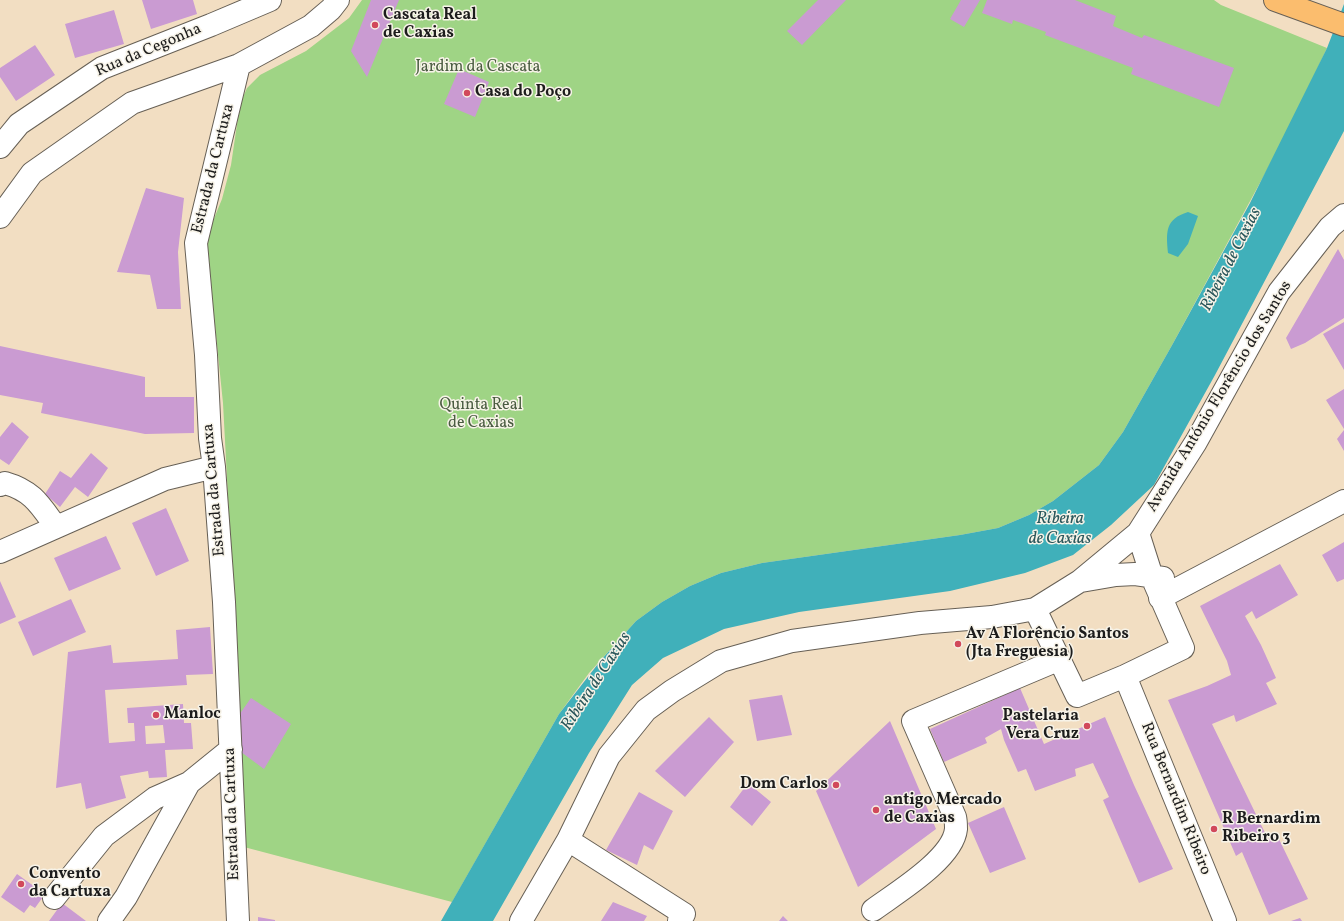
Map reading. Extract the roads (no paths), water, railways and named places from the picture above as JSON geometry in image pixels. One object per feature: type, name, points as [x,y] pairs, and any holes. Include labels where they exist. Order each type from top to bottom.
[{"type":"main road","points":[[1275,0],[1340,24]]},
{"type":"street","name":"Rua da Cegonha","points":[[0,147],[19,124],[102,68],[270,0]]},
{"type":"street","points":[[0,217],[32,173],[132,103],[239,65],[311,26],[331,9],[338,0]]},
{"type":"street","name":"Estrada da Cartuxa","points":[[238,921],[224,602],[214,467],[210,438],[206,355],[196,243],[239,65]]},
{"type":"street","name":"Avenida António Florêncio dos Santos","points":[[521,921],[568,840],[609,756],[646,710],[672,691],[721,661],[792,641],[920,623],[992,617],[1035,609],[1080,581],[1138,534],[1196,442],[1278,292],[1330,227],[1343,217]]},
{"type":"street","points":[[0,552],[164,479],[214,467]]},
{"type":"street","points":[[0,486],[5,483],[19,488],[39,503],[56,527]]},
{"type":"street","points":[[1160,598],[1344,501]]},
{"type":"street","points":[[1035,609],[1077,696],[1125,676],[1183,648],[1160,598],[1138,534]]},
{"type":"street","points":[[1080,581],[1116,575],[1135,574],[1188,583]]},
{"type":"street","points":[[873,910],[931,867],[944,854],[951,843],[956,830],[955,817],[913,721],[1060,660]]},
{"type":"street","name":"Rua Bernardim Ribeiro","points":[[1125,676],[1225,921]]},
{"type":"street","points":[[54,898],[104,836],[154,798],[189,783],[231,749]]},
{"type":"street","points":[[109,921],[126,897],[189,783]]},
{"type":"street","points":[[568,840],[684,914],[680,921]]},
{"type":"water","name":"Ribeira de Caxias","points":[[1344,4],[1344,131],[1215,375],[1154,485],[1111,525],[1073,555],[1025,573],[950,591],[799,612],[724,629],[663,658],[632,685],[589,753],[493,921],[441,921],[559,714],[601,660],[636,621],[662,602],[690,586],[721,573],[762,563],[960,535],[998,528],[1029,515],[1053,501],[1099,465],[1123,432],[1250,203],[1327,48]]},
{"type":"water","points":[[1188,212],[1198,216],[1188,244],[1178,257],[1168,253],[1167,233],[1175,218]]},
{"type":"place","name":"Cascata Real de Caxias","points":[[375,25]]},
{"type":"place","name":"Casa do Poço","points":[[467,93]]},
{"type":"place","name":"Av A Florêncio Santos (Jta Freguesia)","points":[[958,644]]},
{"type":"place","name":"Manloc","points":[[156,715]]},
{"type":"place","name":"Pastelaria Vera Cruz","points":[[1087,726]]},
{"type":"place","name":"Dom Carlos","points":[[836,785]]},
{"type":"place","name":"antigo Mercado de Caxias","points":[[876,810]]},
{"type":"place","name":"R Bernardim Ribeiro 3","points":[[1214,829]]},
{"type":"place","name":"Convento da Cartuxa","points":[[21,884]]},
{"type":"park label","name":"Jardim da Cascata","points":[[478,68]]},
{"type":"park label","name":"Quinta Real de Caxias","points":[[481,415]]}]
